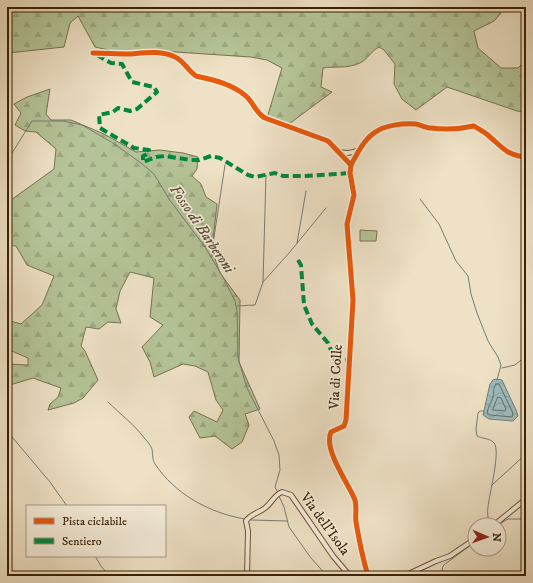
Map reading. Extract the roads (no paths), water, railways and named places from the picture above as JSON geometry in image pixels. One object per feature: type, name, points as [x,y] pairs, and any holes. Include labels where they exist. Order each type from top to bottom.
[{"type":"street","points":[[93,53],[129,54],[145,52],[167,54],[177,58],[196,76],[228,84],[246,96],[251,101],[257,112],[265,118],[328,141],[351,165],[363,144],[374,132],[387,126],[416,124],[430,128],[461,129],[474,126],[509,153],[516,156],[526,157]]},
{"type":"street","points":[[337,151],[347,154],[360,150]]},
{"type":"street","name":"Via di Colle","points":[[351,165],[350,173],[354,198],[347,224],[352,300],[346,420],[343,427],[331,432],[329,437],[335,461],[355,501],[356,522],[368,576]]},
{"type":"street","name":"Via dell'Isola","points":[[247,576],[248,531],[246,521],[248,517],[266,507],[279,494],[284,492],[291,495],[333,556],[350,576]]},
{"type":"street","points":[[504,517],[526,499]]},
{"type":"street","points":[[404,576],[450,556],[467,544]]},
{"type":"water","points":[[496,379],[502,380],[516,410],[518,416],[513,421],[489,419],[483,415],[490,384]]},
{"type":"waterway","name":"Fosso di Barberoni","points":[[7,161],[32,121],[63,121],[82,125],[113,143],[154,174],[169,199],[205,247],[235,301],[237,311],[238,358],[247,388],[274,441],[279,455],[280,470],[275,487],[278,493]]},
{"type":"waterway","points":[[211,257],[225,165]]},
{"type":"waterway","points":[[237,306],[255,305],[263,282],[266,175]]},
{"type":"waterway","points":[[297,243],[306,191]]},
{"type":"waterway","points":[[420,199],[439,224],[456,261],[468,276],[471,294],[477,313],[488,341],[501,365],[497,380]]},
{"type":"waterway","points":[[263,282],[326,208]]},
{"type":"waterway","points":[[502,368],[515,365],[526,356]]},
{"type":"waterway","points":[[108,402],[141,434],[152,449],[155,464],[172,484],[183,493],[206,507],[245,519]]},
{"type":"waterway","points":[[484,411],[480,411],[478,413],[476,429],[477,436],[492,441],[496,448],[488,517]]},
{"type":"waterway","points":[[7,431],[50,482],[66,505]]},
{"type":"waterway","points":[[492,485],[526,454]]},
{"type":"waterway","name":"Fosso di Barberoni","points":[[279,496],[284,507],[289,527],[311,558],[327,576]]},
{"type":"waterway","points":[[507,520],[526,519]]},
{"type":"waterway","points":[[251,520],[287,521]]},
{"type":"waterway","points":[[441,576],[443,566],[467,548]]},
{"type":"waterway","points":[[96,557],[109,576]]}]
